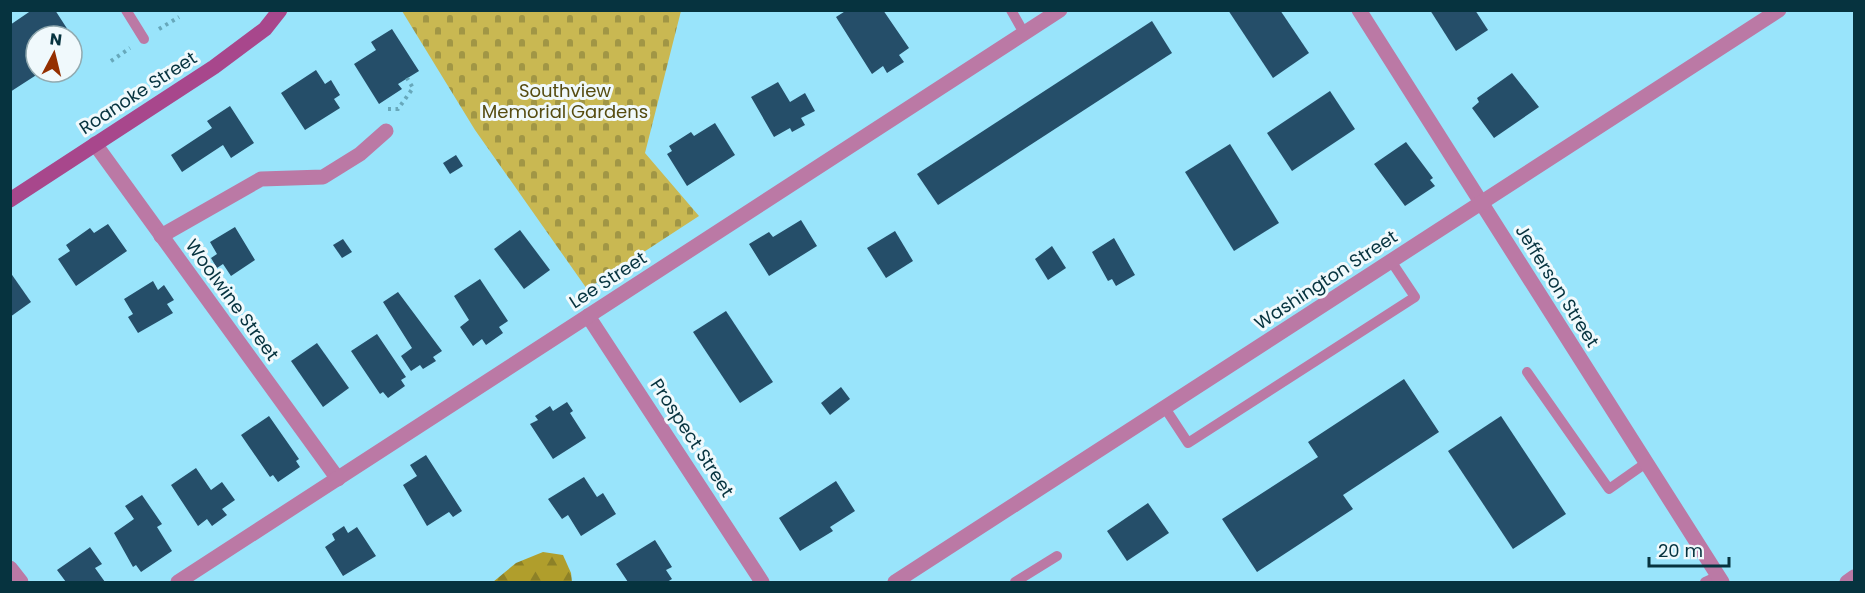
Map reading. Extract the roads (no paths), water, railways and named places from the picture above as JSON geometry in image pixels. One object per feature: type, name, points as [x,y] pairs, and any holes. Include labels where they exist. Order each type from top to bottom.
[{"type":"main road","name":"Roanoke Street","points":[[10,200],[214,66],[265,29],[280,10]]},
{"type":"street","name":"Lee Street","points":[[178,582],[1060,10]]},
{"type":"street","name":"Jefferson Street","points":[[1359,10],[1646,463],[1715,580]]},
{"type":"street","name":"Washington Street","points":[[895,582],[1779,10]]},
{"type":"street","points":[[161,236],[261,179],[323,177],[360,154],[386,131]]},
{"type":"street","name":"Woolwine Street","points":[[95,144],[338,479]]},
{"type":"street","name":"Prospect Street","points":[[588,316],[762,582]]},
{"type":"street","points":[[10,568],[21,582]]},
{"type":"street","points":[[1847,582],[1854,577]]},
{"type":"lane","points":[[126,10],[144,39]]},
{"type":"lane","points":[[1011,10],[1024,33]]},
{"type":"lane","points":[[1165,408],[1188,443],[1415,297],[1391,261]]},
{"type":"lane","points":[[1527,372],[1609,489],[1646,463]]},
{"type":"lane","points":[[1015,582],[1057,556]]},
{"type":"park label","name":"Southview Memorial Gardens","points":[[565,101]]}]
